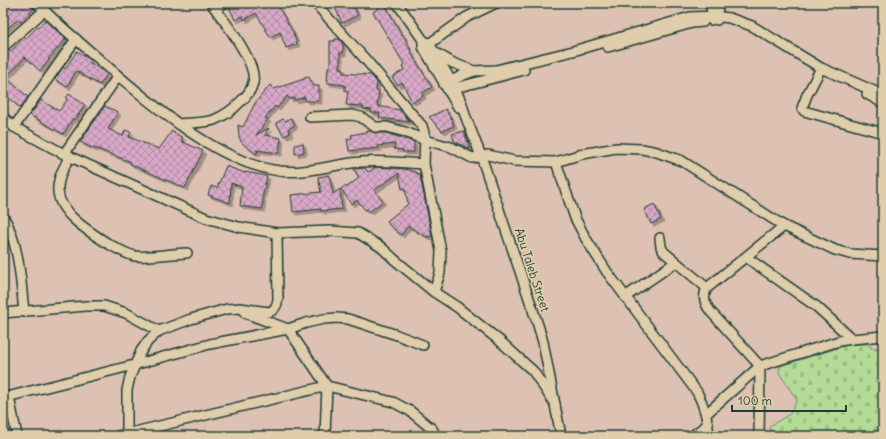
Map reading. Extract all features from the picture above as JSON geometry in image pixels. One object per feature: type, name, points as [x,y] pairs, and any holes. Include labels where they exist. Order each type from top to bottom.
[{"type":"street","points":[[37,3],[44,11],[118,76],[180,124],[220,150],[242,160],[264,168],[289,172],[320,169],[361,162],[424,164]]},
{"type":"street","points":[[180,124],[213,120],[231,111],[245,98],[253,83],[253,72],[248,60],[237,39],[213,6],[224,3]]},
{"type":"street","points":[[315,3],[422,126],[425,140],[424,164],[441,251],[440,274],[434,292]]},
{"type":"street","name":"Abu Taleb Street","points":[[397,3],[428,45],[458,107],[465,115],[481,156],[541,336],[561,436]]},
{"type":"street","points":[[474,71],[453,63],[428,45],[467,17],[496,3]]},
{"type":"street","points":[[710,3],[714,20]]},
{"type":"street","points":[[714,20],[719,3]]},
{"type":"street","points":[[3,47],[44,11]]},
{"type":"street","points":[[449,86],[461,76],[474,71],[496,70],[573,51],[690,17],[714,20],[748,31],[883,103]]},
{"type":"street","points":[[449,86],[575,57],[692,24],[714,20]]},
{"type":"street","points":[[14,127],[76,39]]},
{"type":"street","name":"Abu Taleb Street","points":[[428,45],[423,47],[449,86]]},
{"type":"street","points":[[821,70],[883,96]]},
{"type":"street","points":[[821,70],[807,95],[802,108],[804,111],[883,133]]},
{"type":"street","points":[[118,76],[67,155],[60,175],[58,197],[66,210],[81,226],[126,253],[136,256],[188,253]]},
{"type":"street","points":[[310,117],[352,115],[361,117],[375,127],[396,129],[425,140],[450,147],[472,158],[494,155],[514,161],[556,162],[582,154],[616,148],[642,149],[657,152],[682,161],[702,172],[784,226],[835,250],[844,253],[883,256]]},
{"type":"street","points":[[3,117],[14,127],[67,155],[206,218],[277,233],[330,231],[358,233],[381,247],[434,292],[476,322],[533,371],[555,404]]},
{"type":"street","points":[[556,162],[580,228],[596,255],[625,297],[697,392],[704,406],[709,436]]},
{"type":"street","points":[[3,216],[8,224],[13,240],[24,312]]},
{"type":"street","points":[[759,436],[760,366],[708,308],[704,297],[707,288],[784,226]]},
{"type":"street","points":[[277,233],[278,299],[276,308],[269,312],[235,309],[221,311],[191,319],[159,331],[148,341],[134,365],[127,390],[124,435],[327,386],[393,402],[410,411],[432,429],[436,436]]},
{"type":"street","points":[[660,238],[661,247],[664,252],[707,288]]},
{"type":"street","points":[[746,258],[817,307],[852,339]]},
{"type":"street","points":[[625,297],[676,262]]},
{"type":"street","points":[[3,312],[24,312],[86,306],[104,306],[126,313],[159,331]]},
{"type":"street","points":[[235,309],[288,329],[327,386],[325,436]]},
{"type":"street","points":[[17,436],[5,397],[134,365],[210,344],[288,329],[324,319],[337,318],[348,319],[423,345]]},
{"type":"street","points":[[706,414],[760,366],[825,345],[852,339],[883,336]]},
{"type":"street","points":[[692,436],[708,424]]},
{"type":"green space","points":[[851,344],[869,344],[871,348],[883,348],[883,436],[817,436],[769,430],[770,426],[790,414],[797,400],[779,373],[780,366]]},
{"type":"building","points":[[3,3],[29,3],[34,8],[21,22],[18,19],[3,32]]},
{"type":"building","points":[[233,3],[276,3],[293,32],[297,44],[286,48],[280,32],[270,37],[256,13],[244,20],[243,16],[235,20],[229,7]]},
{"type":"building","points":[[333,3],[352,3],[358,15],[342,23]]},
{"type":"building","points":[[384,3],[402,35],[403,34],[414,58],[432,87],[422,93],[423,96],[412,102],[402,82],[397,85],[392,77],[404,70],[402,66],[404,64],[373,12],[379,8],[378,6]]},
{"type":"building","points":[[45,20],[66,39],[48,59],[49,60],[40,71],[25,57],[6,77],[28,97],[20,108],[3,93],[3,54],[9,50],[10,52],[24,37],[26,39]]},
{"type":"building","points":[[335,39],[339,39],[343,44],[343,53],[340,53],[340,68],[343,68],[343,73],[371,75],[377,82],[376,91],[379,91],[377,106],[400,110],[410,122],[379,118],[380,113],[371,113],[372,110],[363,109],[363,106],[346,105],[348,91],[345,91],[345,85],[327,83],[328,67],[330,67],[330,41],[335,41]]},
{"type":"building","points":[[77,51],[90,60],[89,62],[107,74],[100,85],[76,71],[67,87],[55,79],[63,67],[65,69]]},
{"type":"building","points":[[309,77],[313,86],[319,86],[319,101],[305,101],[305,97],[295,100],[294,98],[290,99],[287,96],[277,108],[275,106],[265,118],[268,119],[256,135],[269,128],[265,135],[281,138],[279,153],[256,150],[258,152],[256,154],[242,143],[239,137],[238,125],[243,127],[255,103],[270,85],[274,89]]},
{"type":"building","points":[[69,94],[85,105],[75,120],[73,118],[63,134],[30,115],[41,100],[59,111],[67,100],[66,98]]},
{"type":"building","points":[[105,106],[118,112],[108,129],[123,136],[125,130],[131,132],[129,137],[159,149],[172,131],[183,138],[181,141],[203,151],[185,188],[130,164],[131,162],[95,148],[94,149],[80,142]]},
{"type":"building","points":[[446,109],[454,126],[442,131],[429,117]]},
{"type":"building","points":[[291,118],[295,125],[288,129],[290,133],[284,136],[276,123],[283,119],[285,121]]},
{"type":"building","points":[[371,131],[375,133],[386,133],[414,142],[414,152],[403,152],[403,150],[394,149],[395,144],[378,146],[379,148],[349,151],[347,139],[352,138],[351,135]]},
{"type":"building","points":[[464,131],[470,149],[454,141],[452,134]]},
{"type":"building","points":[[303,143],[304,152],[295,154],[295,145]]},
{"type":"building","points":[[226,166],[245,173],[267,176],[262,199],[262,209],[240,206],[242,187],[231,183],[230,203],[208,195],[211,186],[217,188]]},
{"type":"building","points":[[376,167],[405,169],[420,175],[432,236],[427,237],[408,226],[401,235],[388,224],[387,221],[408,204],[405,188],[402,189],[399,173],[374,190],[383,201],[369,212],[367,209],[365,210],[357,200],[351,204],[341,189],[345,186],[347,187],[359,178],[354,169],[365,168],[368,172]]},
{"type":"building","points":[[329,175],[333,194],[340,189],[342,209],[321,211],[321,209],[293,212],[291,195],[321,192],[318,177]]},
{"type":"building","points":[[654,204],[661,219],[651,224],[644,209]]}]
